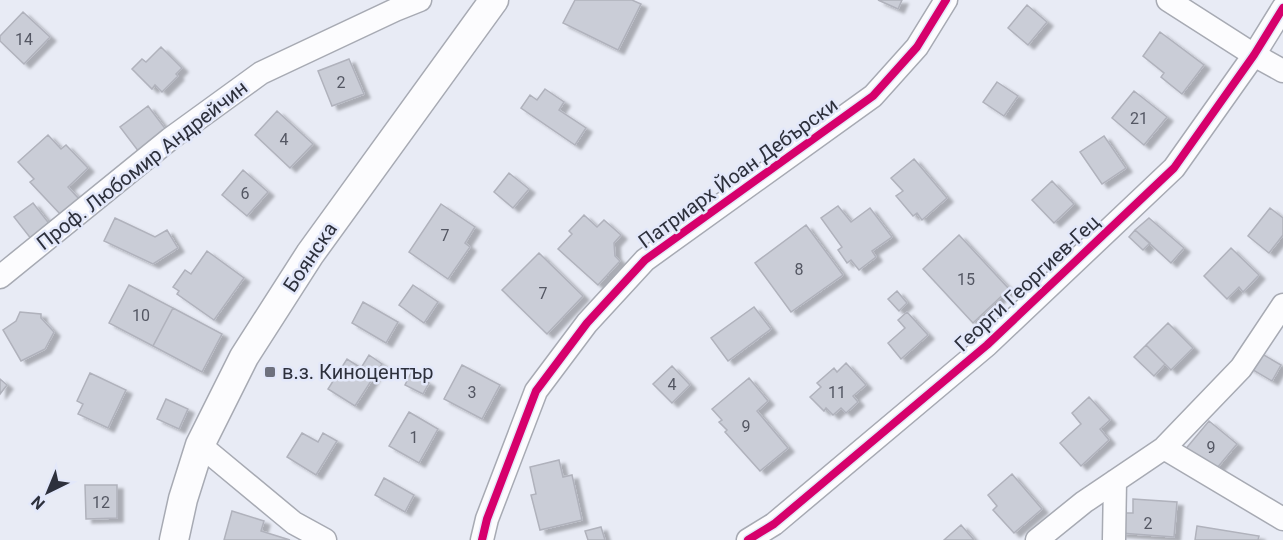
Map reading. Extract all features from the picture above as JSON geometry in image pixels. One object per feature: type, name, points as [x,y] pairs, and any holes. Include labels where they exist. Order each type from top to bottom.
[{"type":"main road","name":"Боянска","points":[[174,540],[183,499],[200,445],[244,357],[310,254],[494,0]]},
{"type":"street","name":"Проф. Любомир Андрейчин","points":[[0,278],[170,139],[261,74],[420,0]]},
{"type":"street","name":"Патриарх Йоан Дебърски","points":[[482,540],[487,519],[536,391],[587,323],[645,260],[873,96],[917,47],[946,0]]},
{"type":"street","points":[[1168,0],[1283,71]]},
{"type":"street","name":"Георги Георгиев-Гец","points":[[748,540],[774,524],[987,345],[1174,168],[1254,55],[1283,8]]},
{"type":"street","points":[[1037,540],[1084,502],[1164,448],[1241,368],[1283,305]]},
{"type":"street","points":[[200,445],[294,523],[325,540]]},
{"type":"street","points":[[1164,448],[1283,519]]},
{"type":"street","points":[[1114,540],[1115,481]]},
{"type":"building","points":[[575,0],[632,0],[641,4],[618,50],[563,23]]},
{"type":"building","points":[[878,0],[902,0],[898,9]]},
{"type":"building","points":[[1027,5],[1047,22],[1028,45],[1008,28]]},
{"type":"building","points":[[23,12],[50,37],[24,64],[0,41],[0,36]]},
{"type":"building","points":[[1160,32],[1204,65],[1182,94],[1161,77],[1164,73],[1143,56]]},
{"type":"building","points":[[161,47],[182,68],[176,74],[178,76],[162,92],[155,85],[152,89],[132,69],[142,59],[146,62]]},
{"type":"building","points":[[349,59],[364,94],[332,106],[318,71]]},
{"type":"building","points":[[997,82],[1018,96],[1004,116],[983,102]]},
{"type":"building","points":[[545,89],[564,102],[559,110],[586,128],[575,145],[521,108],[530,95],[537,100]]},
{"type":"building","points":[[1134,91],[1167,117],[1144,145],[1112,118]]},
{"type":"building","points":[[148,106],[167,131],[139,152],[120,127]]},
{"type":"building","points":[[277,111],[313,144],[290,168],[255,135]]},
{"type":"building","points":[[48,135],[61,149],[66,145],[88,168],[68,187],[79,199],[61,215],[30,182],[34,179],[18,162]]},
{"type":"building","points":[[1104,136],[1126,168],[1102,184],[1080,152]]},
{"type":"building","points":[[914,159],[947,198],[922,220],[917,213],[913,216],[896,196],[903,191],[891,178]]},
{"type":"building","points":[[243,170],[268,192],[247,216],[222,195]]},
{"type":"building","points":[[509,173],[529,189],[513,208],[494,192]]},
{"type":"building","points":[[1052,181],[1074,204],[1054,223],[1032,200]]},
{"type":"building","points":[[33,203],[51,226],[32,240],[14,217]]},
{"type":"building","points":[[441,204],[475,227],[465,243],[470,247],[448,279],[409,252]]},
{"type":"building","points":[[838,206],[851,222],[870,208],[892,237],[872,251],[876,257],[859,270],[851,260],[847,263],[838,250],[842,247],[821,218]]},
{"type":"building","points":[[1270,208],[1283,218],[1283,235],[1269,253],[1248,236]]},
{"type":"building","points":[[584,215],[597,227],[604,220],[621,235],[614,243],[615,256],[620,261],[598,285],[558,249],[572,234],[569,231]]},
{"type":"building","points":[[115,218],[155,237],[167,230],[178,248],[153,264],[104,241]]},
{"type":"building","points":[[1149,218],[1184,248],[1171,263],[1135,230]]},
{"type":"building","points":[[806,225],[843,275],[791,312],[755,263]]},
{"type":"building","points":[[1135,230],[1150,243],[1143,250],[1129,237]]},
{"type":"building","points":[[959,235],[1009,289],[973,323],[923,269]]},
{"type":"building","points":[[1231,248],[1259,275],[1243,292],[1239,287],[1227,299],[1204,276]]},
{"type":"building","points":[[207,251],[244,278],[214,320],[177,294],[179,291],[173,287],[185,270],[191,274]]},
{"type":"building","points":[[539,253],[583,296],[547,334],[502,290]]},
{"type":"building","points":[[129,285],[173,308],[153,346],[109,323]]},
{"type":"building","points":[[413,285],[438,302],[424,323],[399,305]]},
{"type":"building","points":[[897,291],[907,303],[899,311],[888,299]]},
{"type":"building","points":[[363,302],[398,322],[386,343],[352,323]]},
{"type":"building","points":[[754,307],[771,329],[728,361],[711,338]]},
{"type":"building","points":[[173,308],[222,334],[202,372],[153,346]]},
{"type":"building","points":[[20,312],[41,314],[41,318],[54,332],[45,349],[21,361],[3,330],[16,321]]},
{"type":"building","points":[[907,312],[928,335],[901,359],[888,343],[905,328],[898,320]]},
{"type":"building","points":[[1168,323],[1193,348],[1171,370],[1146,345]]},
{"type":"building","points":[[1146,345],[1165,364],[1154,376],[1134,357]]},
{"type":"building","points":[[1257,351],[1281,365],[1272,381],[1248,367]]},
{"type":"building","points":[[369,355],[382,364],[355,406],[328,389],[347,359],[361,368]]},
{"type":"building","points":[[846,363],[866,385],[853,396],[858,402],[846,413],[841,408],[833,415],[826,408],[824,411],[810,397],[821,387],[817,383],[834,368],[837,372]]},
{"type":"building","points":[[462,365],[500,385],[482,419],[444,399]]},
{"type":"building","points":[[672,366],[690,385],[672,403],[653,384]]},
{"type":"building","points":[[90,373],[126,390],[108,428],[78,414],[83,404],[77,401]]},
{"type":"building","points":[[411,373],[429,383],[423,394],[405,385]]},
{"type":"building","points":[[749,378],[768,401],[757,411],[788,448],[760,471],[725,432],[727,430],[719,422],[722,420],[712,409]]},
{"type":"building","points":[[0,379],[7,385],[0,394]]},
{"type":"building","points":[[1089,397],[1110,420],[1100,429],[1109,440],[1081,466],[1060,443],[1081,424],[1072,413]]},
{"type":"building","points":[[166,399],[188,409],[179,429],[157,419]]},
{"type":"building","points":[[409,412],[438,429],[419,463],[389,446]]},
{"type":"building","points":[[1209,421],[1237,444],[1212,474],[1184,451]]},
{"type":"building","points":[[302,433],[318,442],[323,433],[337,441],[316,475],[287,457]]},
{"type":"building","points":[[559,460],[563,477],[572,475],[582,520],[540,530],[531,495],[536,494],[530,467]]},
{"type":"building","points":[[1012,474],[1042,509],[1014,533],[993,510],[997,506],[988,495]]},
{"type":"building","points":[[384,478],[414,495],[405,512],[375,495]]},
{"type":"building","points":[[85,485],[117,485],[117,518],[86,519]]},
{"type":"building","points":[[1133,499],[1177,502],[1174,537],[1120,533],[1122,513],[1133,513]]},
{"type":"building","points":[[232,511],[264,521],[261,531],[290,540],[224,540]]},
{"type":"building","points":[[961,525],[974,540],[944,540]]},
{"type":"building","points":[[1197,526],[1259,536],[1258,540],[1195,540]]},
{"type":"building","points":[[601,527],[605,540],[588,540],[585,531]]},
{"type":"cycle path","points":[[482,540],[487,519],[536,391],[587,323],[645,260],[873,96],[917,47],[946,0]]},
{"type":"cycle path","points":[[748,540],[774,524],[987,345],[1174,168],[1254,55],[1283,8]]},
{"type":"place","name":"в.з. Киноцентър","points":[[270,372]]}]
